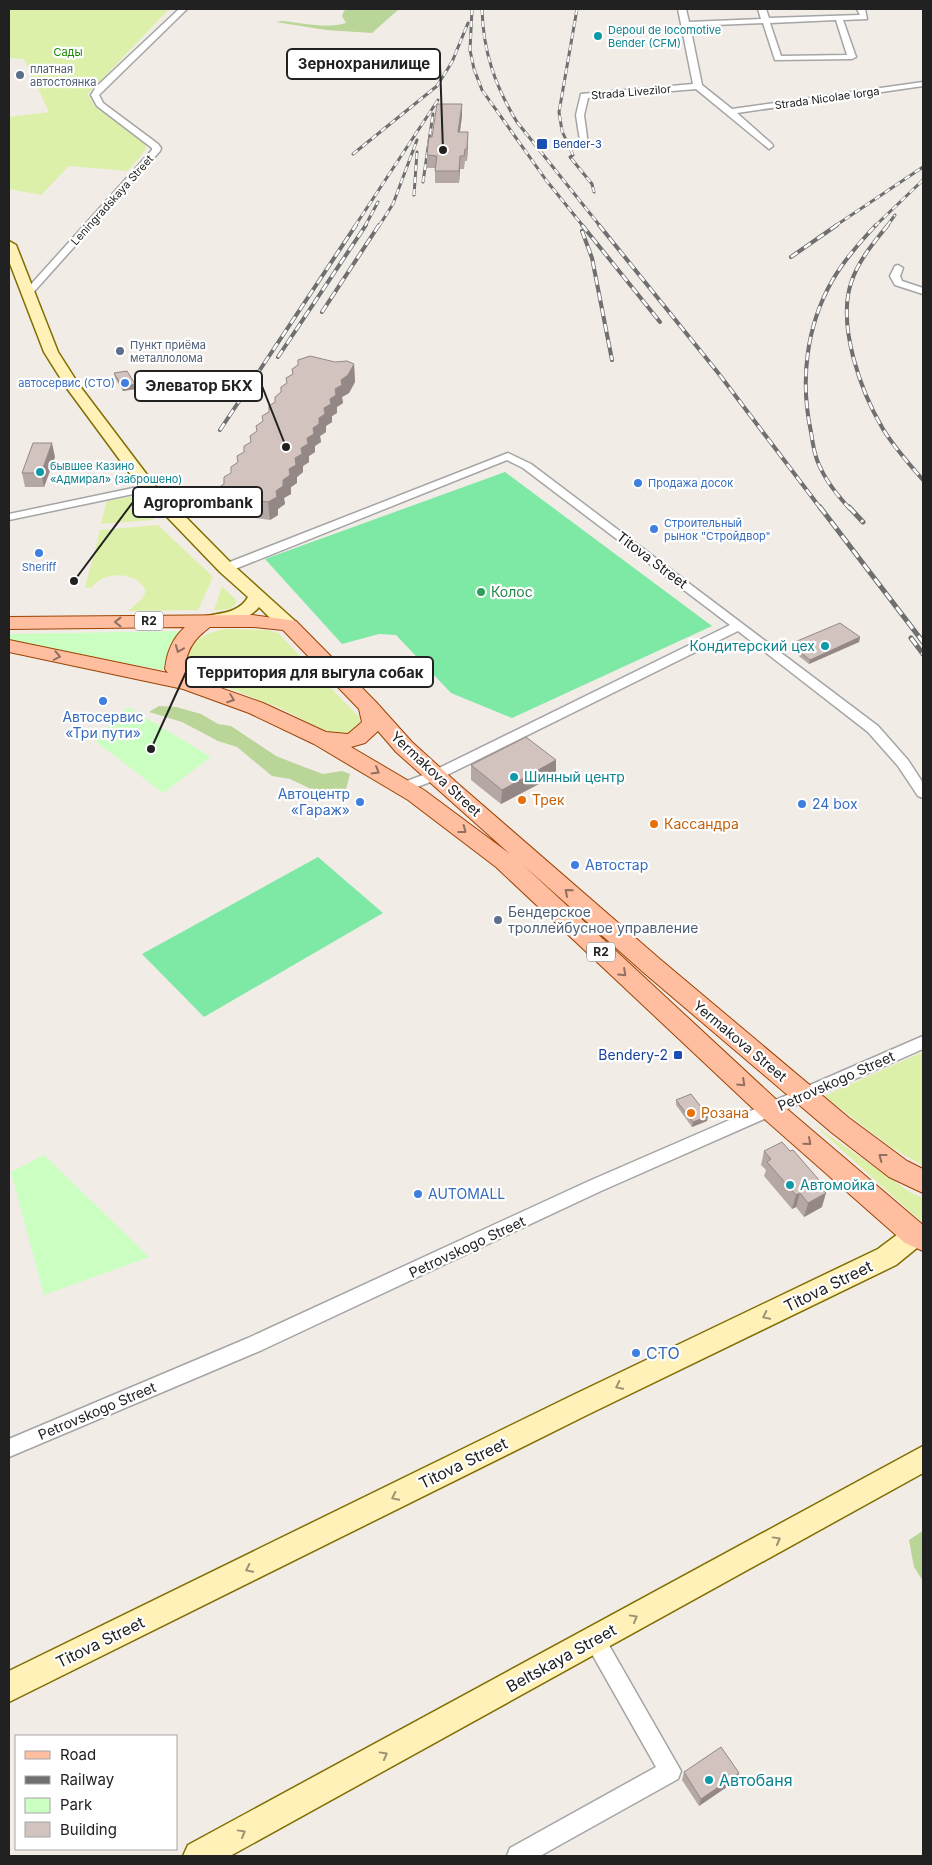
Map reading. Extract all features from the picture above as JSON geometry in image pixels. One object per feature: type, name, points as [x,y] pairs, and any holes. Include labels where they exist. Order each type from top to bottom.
[{"type":"main road","points":[[188,684],[175,669],[176,653],[182,641],[192,630],[206,621]]},
{"type":"main road","name":"R2","points":[[9,623],[253,621],[288,625]]},
{"type":"main road","name":"Yermakova Street","points":[[288,625],[369,707],[404,747],[652,966],[805,1095]]},
{"type":"main road","name":"Yermakova Street","points":[[9,646],[188,684],[256,708],[322,739],[404,787],[504,861],[772,1110]]},
{"type":"main road","points":[[322,739],[347,741],[355,740],[365,734],[373,723],[369,707]]},
{"type":"main road","name":"R2","points":[[805,1095],[840,1125],[898,1169],[923,1182]]},
{"type":"main road","name":"R2","points":[[772,1110],[921,1239]]},
{"type":"street","name":"Leningradskaya Street","points":[[28,293],[156,151],[157,148],[155,146],[100,104],[95,95],[183,9]]},
{"type":"street","points":[[682,9],[698,86],[769,146]]},
{"type":"street","points":[[762,9],[778,58],[852,57],[839,18]]},
{"type":"street","points":[[686,24],[864,17],[861,9]]},
{"type":"street","name":"Strada Nicolae Iorga","points":[[730,112],[923,84]]},
{"type":"street","name":"Strada Livezilor","points":[[584,145],[580,116],[584,96],[698,86]]},
{"type":"street","points":[[9,245],[51,352],[72,387],[152,492],[226,568],[258,595],[288,625]]},
{"type":"street","points":[[898,268],[895,276],[898,283],[923,291]]},
{"type":"street","name":"Titova Street","points":[[226,568],[508,456],[527,466],[739,626]]},
{"type":"street","points":[[9,517],[124,493],[152,492]]},
{"type":"street","points":[[206,621],[241,614],[253,606],[258,595]]},
{"type":"street","points":[[404,787],[436,775],[739,626],[873,729],[903,763],[923,793]]},
{"type":"street","name":"Petrovskogo Street","points":[[9,1448],[255,1344],[595,1186],[772,1110],[923,1042]]},
{"type":"street","name":"Titova Street","points":[[9,1687],[580,1405],[888,1257],[921,1239]]},
{"type":"street","name":"Beltskaya Street","points":[[199,1856],[923,1459]]},
{"type":"street","points":[[518,1856],[670,1771],[594,1640]]},
{"type":"green space","name":"Сады","points":[[9,9],[169,9],[88,94],[94,105],[146,142],[146,149],[128,171],[69,166],[41,195],[9,189],[9,117],[49,112],[24,59],[9,58]]},
{"type":"green space","points":[[348,9],[399,9],[372,33],[326,30],[276,22],[282,21],[323,26],[339,25],[346,23],[342,16],[344,11]]},
{"type":"green space","name":"Колос","points":[[505,472],[712,626],[512,718],[451,693],[396,635],[379,634],[342,644],[265,559]]},
{"type":"green space","points":[[133,496],[154,520],[101,524],[107,501]]},
{"type":"green space","points":[[158,525],[213,577],[198,610],[128,611],[142,599],[146,591],[135,579],[128,576],[111,576],[97,582],[91,588],[85,588],[100,530]]},
{"type":"green space","points":[[222,586],[237,601],[236,604],[224,610],[214,610]]},
{"type":"green space","points":[[226,629],[267,630],[278,633],[360,718],[360,728],[350,734],[335,736],[282,709],[231,689],[188,676],[185,666],[189,650],[208,634]]},
{"type":"green space","points":[[183,631],[170,646],[164,669],[162,670],[9,641],[9,634]]},
{"type":"green space","points":[[159,706],[176,707],[201,714],[218,724],[231,726],[276,756],[323,774],[342,771],[350,774],[346,789],[336,793],[325,793],[313,790],[290,779],[272,776],[237,747],[218,741],[182,722],[149,712]]},
{"type":"green space","points":[[128,707],[211,757],[163,793],[94,740]]},
{"type":"green space","points":[[318,857],[383,913],[204,1017],[142,954]]},
{"type":"green space","points":[[923,1052],[923,1166],[891,1147],[824,1096]]},
{"type":"green space","points":[[813,1124],[911,1193],[923,1198],[923,1223]]},
{"type":"green space","points":[[44,1155],[149,1257],[44,1295],[11,1172]]},
{"type":"green space","points":[[923,1532],[923,1581],[914,1567],[909,1540]]},
{"type":"building","points":[[437,104],[462,104],[458,132],[468,132],[467,149],[465,149],[464,156],[460,156],[459,171],[435,171],[437,156],[427,155],[429,137],[432,137]]},
{"type":"building","points":[[310,356],[335,362],[347,361],[354,364],[348,375],[341,380],[342,385],[335,389],[336,395],[330,399],[331,404],[324,408],[325,414],[319,418],[319,424],[313,428],[314,434],[307,438],[308,444],[301,448],[302,454],[295,458],[296,465],[289,469],[290,475],[283,480],[283,486],[276,491],[277,497],[268,502],[209,494],[224,484],[224,477],[231,473],[231,467],[238,462],[237,456],[244,452],[244,446],[251,442],[250,436],[257,431],[256,426],[263,421],[262,416],[269,412],[269,406],[275,402],[275,397],[281,392],[281,387],[287,383],[286,378],[293,374],[292,369],[298,365],[298,360]]},
{"type":"building","name":"автосервис (СТО)","points":[[127,371],[135,384],[122,387],[114,373]]},
{"type":"building","points":[[33,443],[52,443],[41,473],[22,473]]},
{"type":"building","name":"Кондитерский цех","points":[[840,623],[860,637],[810,660],[790,644]]},
{"type":"building","points":[[526,737],[556,760],[502,790],[471,765]]},
{"type":"building","name":"Розана","points":[[691,1094],[708,1116],[693,1122],[676,1100]]},
{"type":"building","points":[[782,1142],[790,1151],[793,1150],[819,1180],[816,1182],[826,1193],[808,1203],[800,1193],[796,1195],[767,1162],[771,1159],[764,1151]]},
{"type":"building","name":"Автобаня","points":[[721,1747],[739,1773],[701,1799],[684,1772]]},
{"type":"railway","points":[[472,9],[470,50],[474,69],[482,90],[546,180],[583,226]]},
{"type":"railway","points":[[482,9],[488,54],[497,82],[509,109],[517,122],[600,226]]},
{"type":"railway","points":[[577,9],[559,112],[562,131],[573,155],[570,157],[592,184],[594,192]]},
{"type":"railway","points":[[353,154],[437,86],[452,62],[468,23]]},
{"type":"railway","points":[[355,226],[438,100]]},
{"type":"railway","points":[[423,182],[433,114]]},
{"type":"railway","points":[[379,226],[393,204],[417,140]]},
{"type":"railway","points":[[414,195],[417,152]]},
{"type":"railway","points":[[835,226],[923,167]]},
{"type":"railway","points":[[876,225],[923,180]]},
{"type":"railway","points":[[365,226],[378,202]]},
{"type":"railway","points":[[887,226],[895,215]]},
{"type":"railway","points":[[220,430],[356,225]]},
{"type":"railway","points":[[278,357],[366,225]]},
{"type":"railway","points":[[322,312],[379,225]]},
{"type":"railway","points":[[582,225],[660,322]]},
{"type":"railway","points":[[599,225],[719,374],[821,509]]},
{"type":"railway","points":[[791,257],[837,225]]},
{"type":"railway","points":[[850,509],[827,480],[816,456],[808,413],[806,374],[811,336],[823,299],[842,266],[876,225]]},
{"type":"railway","points":[[888,225],[862,259],[851,283],[847,300],[849,338],[860,378],[875,414],[892,442],[923,480]]},
{"type":"railway","points":[[582,231],[592,258],[612,360]]},
{"type":"railway","points":[[820,507],[923,642]]},
{"type":"railway","points":[[849,507],[863,522]]},
{"type":"railway","points":[[911,638],[923,654]]},
{"type":"place","name":"Depoul de locomotive Bender (CFM)","points":[[598,36]]},
{"type":"place","name":"платная автостоянка","points":[[20,75]]},
{"type":"place","name":"Bender-3","points":[[542,144]]},
{"type":"place","name":"Зернохранилище","points":[[443,150]]},
{"type":"place","name":"Пункт приёма металлолома","points":[[120,351]]},
{"type":"place","name":"автосервис (СТО)","points":[[125,383]]},
{"type":"place","name":"Элеватор БКХ","points":[[286,447]]},
{"type":"place","name":"бывшее Казино «Адмирал» (заброшено)","points":[[40,472]]},
{"type":"place","name":"Продажа досок","points":[[638,483]]},
{"type":"place","name":"Строительный рынок \"Стройдвор\"","points":[[654,529]]},
{"type":"place","name":"Sheriff","points":[[39,553]]},
{"type":"place","name":"Agroprombank","points":[[74,581]]},
{"type":"place","name":"Колос","points":[[481,592]]},
{"type":"place","name":"Кондитерский цех","points":[[825,646]]},
{"type":"place","name":"Автосервис «Три пути»","points":[[103,701]]},
{"type":"place","name":"Территория для выгула собак","points":[[151,749]]},
{"type":"place","name":"Шинный центр","points":[[514,777]]},
{"type":"place","name":"Трек","points":[[522,800]]},
{"type":"place","name":"Автоцентр «Гараж»","points":[[360,802]]},
{"type":"place","name":"24 box","points":[[802,804]]},
{"type":"place","name":"Кассандра","points":[[654,824]]},
{"type":"place","name":"Автостар","points":[[575,865]]},
{"type":"place","name":"Бендерское троллейбусное управление","points":[[498,920]]},
{"type":"place","name":"Bendery-2","points":[[678,1055]]},
{"type":"place","name":"Розана","points":[[691,1113]]},
{"type":"place","name":"Автомойка","points":[[790,1185]]},
{"type":"place","name":"AUTOMALL","points":[[418,1194]]},
{"type":"place","name":"СТО","points":[[636,1353]]},
{"type":"place","name":"Автобаня","points":[[709,1780]]}]
